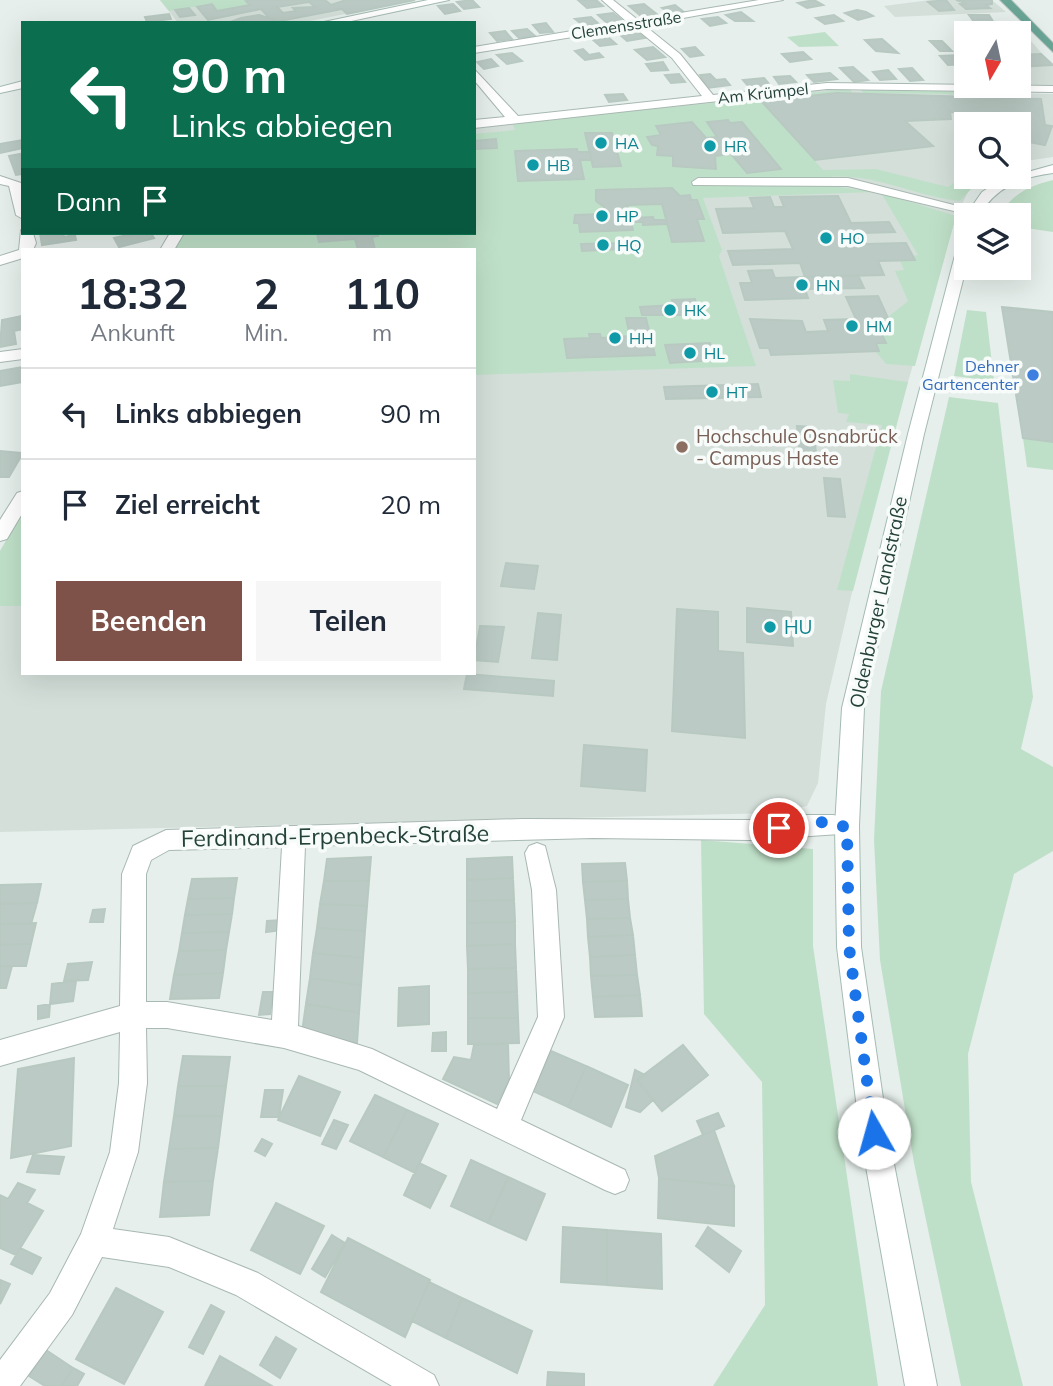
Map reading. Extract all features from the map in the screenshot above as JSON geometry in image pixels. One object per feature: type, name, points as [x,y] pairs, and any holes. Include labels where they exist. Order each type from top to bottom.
[{"type":"main road","points":[[1005,0],[1053,49]]},
{"type":"street","points":[[349,21],[444,0]]},
{"type":"street","points":[[607,0],[676,56],[710,98]]},
{"type":"street","name":"Clemensstraße","points":[[476,50],[778,0]]},
{"type":"street","points":[[335,21],[421,5]]},
{"type":"street","points":[[476,74],[510,117],[517,120]]},
{"type":"street","points":[[0,90],[21,85]]},
{"type":"street","name":"Am Krümpel","points":[[476,124],[845,85],[1053,89]]},
{"type":"street","points":[[982,203],[988,194],[1006,182],[1036,171],[1053,169]]},
{"type":"street","points":[[0,180],[15,183],[21,207]]},
{"type":"street","points":[[698,182],[848,182],[954,209]]},
{"type":"street","points":[[0,261],[21,253]]},
{"type":"street","name":"Oldenburger Landstraße","points":[[921,1386],[874,1133],[849,947],[847,827],[853,708],[924,401],[956,280]]},
{"type":"street","points":[[0,357],[21,354]]},
{"type":"street","points":[[0,535],[21,501]]},
{"type":"street","name":"Ferdinand-Erpenbeck-Straße","points":[[0,1386],[61,1304],[94,1241],[124,1152],[134,1083],[134,874],[141,853],[166,840],[533,830],[757,831],[823,822],[847,827]]},
{"type":"street","points":[[284,1035],[294,837]]},
{"type":"street","points":[[504,1126],[551,1017],[544,890],[537,853]]},
{"type":"street","points":[[0,1053],[135,1015],[167,1014],[284,1035],[363,1058],[615,1180]]},
{"type":"street","points":[[94,1241],[169,1252],[247,1284],[423,1386]]},
{"type":"shaded area","points":[[160,0],[415,0],[310,21],[176,21]]},
{"type":"shaded area","points":[[930,0],[992,0],[1006,12],[895,17],[884,6]]},
{"type":"shaded area","points":[[1031,41],[1053,66],[1053,86],[1031,86]]},
{"type":"shaded area","name":"Hochschule Osnabrück - Campus Haste","points":[[825,90],[954,92],[954,98],[1031,98],[1031,94],[1053,94],[1053,157],[1031,160],[1031,112],[954,112],[954,189],[970,189],[962,203],[954,203],[954,223],[857,571],[826,704],[818,783],[807,806],[777,813],[0,832],[0,551],[21,515],[21,675],[476,675],[476,248],[175,248],[182,235],[476,235],[476,127]]},
{"type":"green space","points":[[160,0],[245,0],[250,5],[217,11],[211,4],[169,11]]},
{"type":"green space","points":[[825,32],[839,46],[799,47],[787,37]]},
{"type":"green space","points":[[850,89],[852,93],[762,101],[823,170],[876,169],[948,187],[954,183],[954,189],[971,189],[960,201],[863,178],[830,177],[839,187],[875,192],[703,198],[722,250],[719,256],[756,366],[476,375],[476,248],[175,248],[182,235],[476,235],[476,134],[515,130],[512,123]]},
{"type":"green space","points":[[861,89],[954,91],[954,95],[946,94],[863,93]]},
{"type":"green space","points":[[1053,180],[1053,232],[1031,229],[1031,203],[1009,203],[1036,185]]},
{"type":"green space","points":[[881,193],[954,215],[915,366],[886,364],[875,351],[879,351],[876,343],[885,343],[874,318],[888,317],[908,301],[895,271],[904,270],[900,261],[915,260],[913,256],[918,255]]},
{"type":"green space","points":[[967,310],[986,312],[994,381],[954,376]]},
{"type":"green space","points":[[850,374],[908,382],[853,591],[837,590],[882,425],[846,422],[849,414],[838,413],[833,380],[850,381]]},
{"type":"green space","points":[[949,397],[998,403],[1033,697],[1021,749],[1053,767],[1053,851],[1014,874],[968,1054],[971,1182],[1023,1386],[961,1386],[914,1163],[880,960],[874,840],[881,691]]},
{"type":"green space","points":[[1023,438],[1053,442],[1053,470],[1027,467]]},
{"type":"green space","points":[[21,515],[21,606],[0,606],[0,551]]},
{"type":"green space","points":[[701,840],[813,849],[813,946],[878,1386],[713,1386],[765,1305],[762,1082],[704,1014]]},
{"type":"building","points":[[245,0],[325,0],[331,5],[346,0],[415,0],[347,14],[342,9],[280,21],[272,21],[261,9],[208,20],[197,7],[212,4],[217,11],[250,5]],"holes":[[[309,2],[315,7],[293,8],[296,11],[283,13],[277,7]]]},
{"type":"building","points":[[472,0],[479,7],[464,9],[457,2]]},
{"type":"building","points":[[578,0],[596,0],[603,6],[587,8]]},
{"type":"building","points":[[814,0],[823,5],[807,8],[798,3]]},
{"type":"building","points":[[946,0],[954,10],[939,11],[928,2]]},
{"type":"building","points":[[956,0],[992,0],[992,4],[986,5],[990,8],[966,9],[960,4],[966,3]]},
{"type":"building","points":[[453,4],[460,11],[445,14],[438,6]]},
{"type":"building","points":[[644,4],[658,15],[642,17],[629,6]]},
{"type":"building","points":[[675,5],[684,12],[671,14],[662,8]]},
{"type":"building","points":[[189,8],[195,15],[180,17],[175,10]]},
{"type":"building","points":[[857,10],[873,16],[858,20],[845,13]]},
{"type":"building","points":[[741,12],[753,21],[735,21],[726,15]]},
{"type":"building","points":[[613,13],[623,21],[608,24],[598,15]]},
{"type":"building","points":[[169,14],[171,19],[147,21],[145,17]]},
{"type":"building","points":[[259,15],[278,21],[233,21]]},
{"type":"building","points":[[834,15],[843,21],[825,24],[816,18]]},
{"type":"building","points":[[969,15],[989,15],[993,21],[974,21]]},
{"type":"building","points":[[591,17],[599,24],[584,26],[575,19]]},
{"type":"building","points":[[718,17],[726,23],[710,26],[702,19]]},
{"type":"building","points":[[546,23],[553,32],[540,33],[533,25]]},
{"type":"building","points":[[527,29],[535,36],[519,38],[512,31]]},
{"type":"building","points":[[505,31],[512,39],[497,41],[490,33]]},
{"type":"building","points":[[637,32],[645,38],[627,41],[619,34]]},
{"type":"building","points":[[608,37],[616,44],[600,46],[592,39]]},
{"type":"building","points":[[882,39],[898,53],[876,51],[865,40]]},
{"type":"building","points":[[930,41],[942,41],[952,51],[940,51]]},
{"type":"building","points":[[653,47],[665,57],[647,60],[635,50]]},
{"type":"building","points":[[695,47],[703,55],[690,57],[682,49]]},
{"type":"building","points":[[583,49],[589,55],[599,53],[603,57],[585,60],[575,51]]},
{"type":"building","points":[[803,52],[811,59],[790,62],[782,54]]},
{"type":"building","points":[[512,53],[522,61],[507,64],[497,55]]},
{"type":"building","points":[[1031,54],[1041,54],[1053,65],[1031,66]]},
{"type":"building","points":[[954,55],[954,65],[948,65],[940,56]]},
{"type":"building","points":[[491,59],[498,66],[484,69],[477,62]]},
{"type":"building","points":[[663,62],[668,70],[651,71],[646,64]]},
{"type":"building","points":[[853,67],[868,80],[854,82],[840,68]]},
{"type":"building","points":[[912,68],[923,80],[910,81],[899,69]]},
{"type":"building","points":[[888,70],[896,79],[880,80],[873,72]]},
{"type":"building","points":[[830,73],[837,79],[814,82],[807,75]]},
{"type":"building","points":[[679,74],[685,82],[671,83],[665,75]]},
{"type":"building","points":[[710,74],[716,80],[725,79],[730,85],[707,88],[700,75]]},
{"type":"building","points":[[790,76],[796,82],[779,84],[774,77]]},
{"type":"building","points":[[764,78],[770,85],[749,87],[743,80]]},
{"type":"building","points":[[837,93],[1041,99],[1045,125],[1052,126],[1045,145],[1031,142],[1031,112],[950,112],[951,119],[905,121],[933,146],[815,160],[761,101]]},
{"type":"building","points":[[623,94],[627,100],[609,102],[605,95]]},
{"type":"building","name":"HR","points":[[728,120],[730,123],[742,122],[781,169],[747,173],[731,154],[715,156],[716,169],[673,166],[673,156],[657,155],[658,146],[652,145],[647,137],[661,135],[656,126],[692,122],[706,138],[717,137],[707,122]]},
{"type":"building","name":"HA","points":[[585,133],[612,133],[621,166],[593,167]]},
{"type":"building","points":[[496,139],[497,148],[476,149],[476,141]]},
{"type":"building","points":[[21,140],[21,148],[0,153],[0,144]]},
{"type":"building","name":"HB","points":[[577,149],[578,152],[590,152],[591,160],[580,160],[584,179],[518,181],[515,151]]},
{"type":"building","points":[[20,154],[21,174],[16,175],[9,156]]},
{"type":"building","name":"HP","points":[[672,188],[680,196],[690,195],[691,200],[697,200],[704,219],[697,219],[704,241],[672,242],[662,204],[627,205],[633,230],[580,232],[579,223],[574,223],[575,215],[605,214],[604,207],[596,201],[596,190]]},
{"type":"building","name":"HO","points":[[838,196],[851,223],[889,222],[895,232],[861,233],[866,244],[906,243],[915,260],[878,261],[884,275],[805,277],[800,263],[733,265],[728,251],[793,249],[785,231],[723,233],[716,209],[754,208],[750,198],[770,197],[774,207],[784,207],[780,197]]},
{"type":"building","points":[[653,217],[654,220],[666,220],[667,224],[643,225],[643,222],[631,222],[630,218]]},
{"type":"building","points":[[40,235],[75,235],[76,240],[42,245]]},
{"type":"building","points":[[152,235],[154,238],[119,247],[114,238]]},
{"type":"building","points":[[317,235],[378,236],[372,237],[375,248],[357,248],[355,239],[319,242]]},
{"type":"building","name":"HQ","points":[[623,243],[625,249],[582,251],[581,244]]},
{"type":"building","name":"HN","points":[[772,270],[775,278],[858,275],[864,288],[805,289],[808,298],[745,300],[740,283],[752,283],[748,271]]},
{"type":"building","name":"HM","points":[[878,296],[888,318],[874,318],[886,343],[876,343],[879,351],[771,355],[769,348],[760,348],[750,319],[802,321],[806,332],[828,331],[824,320],[856,319],[846,297]]},
{"type":"building","name":"HK","points":[[695,299],[699,315],[642,315],[640,307],[674,305],[672,300]]},
{"type":"building","name":"Dehner Gartencenter","points":[[1002,307],[1053,312],[1053,442],[1023,438]]},
{"type":"building","points":[[21,316],[21,329],[14,331],[16,344],[0,347],[2,320]]},
{"type":"building","name":"HH","points":[[626,318],[646,318],[655,355],[567,358],[564,339],[590,338],[589,334],[600,334],[601,338],[630,336]]},
{"type":"building","name":"HL","points":[[710,343],[716,360],[670,363],[665,345]]},
{"type":"building","points":[[21,367],[21,382],[0,386],[0,371]]},
{"type":"building","name":"HT","points":[[758,384],[761,397],[666,399],[664,387]]},
{"type":"building","points":[[797,426],[813,427],[817,462],[800,461]]},
{"type":"building","points":[[0,451],[21,453],[9,477],[0,477]]},
{"type":"building","points":[[824,478],[840,479],[845,517],[828,516]]},
{"type":"building","points":[[506,563],[538,566],[534,589],[501,586]]},
{"type":"building","name":"HU","points":[[747,608],[791,612],[793,646],[747,642]]},
{"type":"building","points":[[677,609],[718,612],[718,651],[743,653],[745,738],[672,731]]},
{"type":"building","points":[[538,613],[561,615],[557,660],[532,658]]},
{"type":"building","points":[[480,626],[504,627],[498,662],[476,660]]},
{"type":"building","points":[[467,675],[554,681],[553,696],[464,689]]},
{"type":"building","points":[[584,745],[647,750],[645,791],[581,786]]},
{"type":"building","points":[[371,857],[369,881],[324,881],[327,859]]},
{"type":"building","points":[[512,857],[513,878],[467,880],[467,859]]},
{"type":"building","points":[[625,863],[627,881],[583,882],[582,864]]},
{"type":"building","points":[[237,878],[234,898],[188,899],[192,879]]},
{"type":"building","points":[[513,878],[514,900],[467,901],[467,880]]},
{"type":"building","points":[[324,881],[369,881],[367,906],[320,904]]},
{"type":"building","points":[[627,881],[628,899],[585,900],[583,882]]},
{"type":"building","points":[[41,884],[37,903],[0,904],[0,885]]},
{"type":"building","points":[[234,898],[232,914],[185,915],[188,899]]},
{"type":"building","points":[[628,899],[630,918],[587,919],[585,900]]},
{"type":"building","points":[[514,900],[515,922],[467,923],[467,901]]},
{"type":"building","points":[[37,903],[31,924],[0,924],[0,904]]},
{"type":"building","points":[[320,904],[367,906],[365,931],[317,928]]},
{"type":"building","points":[[105,909],[103,922],[90,922],[93,910]]},
{"type":"building","points":[[232,914],[229,932],[182,933],[185,915]]},
{"type":"building","points":[[630,918],[633,935],[588,937],[587,919]]},
{"type":"building","points":[[282,920],[281,930],[266,932],[267,921]]},
{"type":"building","points":[[515,922],[515,944],[467,946],[467,923]]},
{"type":"building","points":[[36,923],[31,944],[0,945],[0,924]]},
{"type":"building","points":[[317,928],[365,931],[363,958],[313,953]]},
{"type":"building","points":[[229,932],[226,950],[179,951],[182,933]]},
{"type":"building","points":[[633,935],[635,955],[590,957],[588,937]]},
{"type":"building","points":[[31,944],[26,966],[0,966],[0,945]]},
{"type":"building","points":[[515,944],[516,968],[468,969],[467,946]]},
{"type":"building","points":[[226,950],[223,973],[174,975],[179,951]]},
{"type":"building","points":[[313,953],[363,958],[361,985],[310,978]]},
{"type":"building","points":[[635,955],[637,975],[591,976],[590,957]]},
{"type":"building","points":[[92,962],[88,980],[64,981],[68,964]]},
{"type":"building","points":[[0,966],[12,966],[6,988],[0,988]]},
{"type":"building","points":[[516,968],[517,992],[468,993],[468,969]]},
{"type":"building","points":[[223,973],[219,998],[170,999],[174,975]]},
{"type":"building","points":[[637,975],[640,995],[593,997],[591,976]]},
{"type":"building","points":[[310,978],[361,985],[359,1013],[306,1004]]},
{"type":"building","points":[[76,981],[73,1001],[50,1004],[52,984]]},
{"type":"building","points":[[429,986],[429,1024],[398,1026],[399,988]]},
{"type":"building","points":[[263,992],[273,992],[270,1014],[259,1015]]},
{"type":"building","points":[[517,992],[518,1018],[468,1018],[468,993]]},
{"type":"building","points":[[640,995],[642,1016],[595,1017],[593,997]]},
{"type":"building","points":[[50,1004],[49,1017],[38,1019],[38,1006]]},
{"type":"building","points":[[306,1004],[359,1013],[357,1043],[302,1032]]},
{"type":"building","points":[[468,1018],[518,1018],[519,1043],[468,1044]]},
{"type":"building","points":[[446,1032],[446,1051],[432,1051],[433,1033]]},
{"type":"building","points":[[508,1044],[509,1080],[497,1104],[443,1079],[454,1057],[471,1060],[474,1045]]},
{"type":"building","points":[[683,1045],[708,1075],[662,1111],[637,1080]]},
{"type":"building","points":[[551,1051],[586,1066],[568,1107],[533,1091]]},
{"type":"building","points":[[183,1056],[230,1057],[226,1086],[178,1086]]},
{"type":"building","points":[[74,1058],[71,1146],[11,1158],[18,1069]]},
{"type":"building","points":[[586,1066],[628,1085],[611,1127],[568,1107]]},
{"type":"building","points":[[635,1070],[645,1075],[637,1080],[653,1100],[640,1112],[626,1107]]},
{"type":"building","points":[[299,1076],[340,1092],[320,1136],[278,1120]]},
{"type":"building","points":[[178,1086],[226,1086],[222,1116],[174,1116]]},
{"type":"building","points":[[265,1090],[283,1090],[279,1117],[261,1117]]},
{"type":"building","points":[[375,1095],[407,1110],[383,1157],[350,1141]]},
{"type":"building","points":[[407,1110],[438,1124],[415,1173],[383,1157]]},
{"type":"building","points":[[718,1113],[724,1126],[703,1135],[697,1121]]},
{"type":"building","points":[[174,1116],[222,1116],[218,1148],[169,1149]]},
{"type":"building","points":[[334,1120],[348,1125],[336,1149],[322,1144]]},
{"type":"building","points":[[714,1130],[734,1186],[659,1178],[655,1156]]},
{"type":"building","points":[[262,1139],[272,1144],[265,1156],[255,1151]]},
{"type":"building","points":[[218,1148],[213,1181],[164,1182],[169,1149]]},
{"type":"building","points":[[33,1155],[64,1157],[59,1174],[27,1172]]},
{"type":"building","points":[[471,1160],[508,1177],[488,1223],[451,1206]]},
{"type":"building","points":[[419,1163],[446,1176],[430,1208],[404,1195]]},
{"type":"building","points":[[508,1177],[545,1194],[526,1240],[488,1223]]},
{"type":"building","points":[[659,1178],[734,1186],[734,1226],[658,1218]]},
{"type":"building","points":[[213,1181],[209,1215],[160,1217],[164,1182]]},
{"type":"building","points":[[18,1183],[35,1190],[27,1203],[43,1211],[16,1255],[0,1248],[0,1195],[8,1199]]},
{"type":"building","points":[[276,1203],[324,1226],[300,1274],[251,1250]]},
{"type":"building","points":[[563,1227],[607,1230],[607,1285],[561,1282]]},
{"type":"building","points":[[708,1227],[741,1251],[729,1272],[696,1246]]},
{"type":"building","points":[[607,1230],[661,1234],[662,1289],[607,1285]]},
{"type":"building","points":[[332,1235],[345,1243],[325,1277],[312,1269]]},
{"type":"building","points":[[348,1238],[430,1280],[405,1337],[321,1292]]},
{"type":"building","points":[[20,1248],[41,1258],[32,1274],[11,1264]]},
{"type":"building","points":[[0,1280],[10,1284],[0,1304]]},
{"type":"building","points":[[429,1282],[462,1298],[446,1338],[412,1321]]},
{"type":"building","points":[[116,1288],[163,1312],[124,1384],[76,1359]]},
{"type":"building","points":[[462,1298],[532,1331],[517,1373],[446,1338]]},
{"type":"building","points":[[211,1305],[224,1312],[203,1354],[189,1347]]},
{"type":"building","points":[[276,1337],[296,1349],[280,1378],[260,1365]]},
{"type":"building","points":[[46,1350],[73,1368],[62,1386],[45,1386],[29,1376]]},
{"type":"building","points":[[220,1356],[272,1386],[205,1386]]},
{"type":"building","points":[[73,1368],[84,1374],[77,1386],[62,1386]]},
{"type":"building","points":[[548,1372],[584,1374],[584,1386],[547,1386]]},
{"type":"place","name":"HA","points":[[601,143]]},
{"type":"place","name":"HR","points":[[710,146]]},
{"type":"place","name":"HB","points":[[533,165]]},
{"type":"place","name":"HP","points":[[602,216]]},
{"type":"place","name":"HO","points":[[826,238]]},
{"type":"place","name":"HQ","points":[[603,245]]},
{"type":"place","name":"HN","points":[[802,285]]},
{"type":"place","name":"HK","points":[[670,310]]},
{"type":"place","name":"HM","points":[[852,326]]},
{"type":"place","name":"HH","points":[[615,338]]},
{"type":"place","name":"HL","points":[[690,353]]},
{"type":"place","name":"Dehner Gartencenter","points":[[1033,375]]},
{"type":"place","name":"HT","points":[[712,392]]},
{"type":"place","name":"Hochschule Osnabrück - Campus Haste","points":[[682,447]]},
{"type":"place","name":"HU","points":[[770,627]]},
{"type":"route","points":[[779,828],[823,822],[847,827],[849,947],[874,1133]]}]
